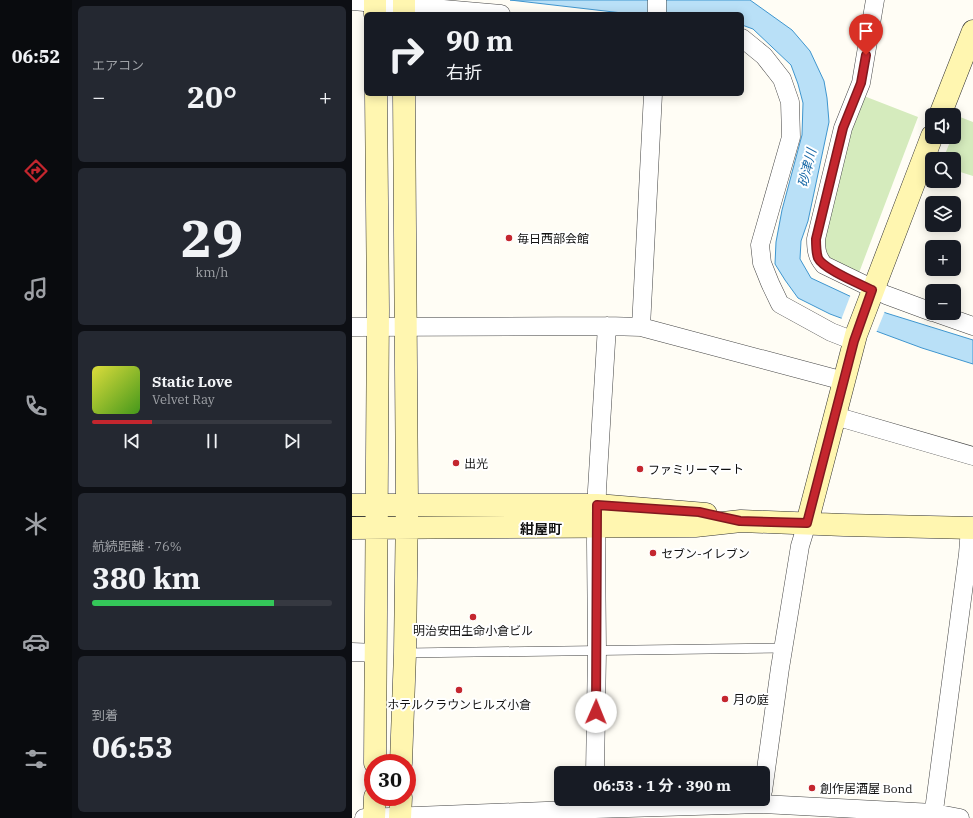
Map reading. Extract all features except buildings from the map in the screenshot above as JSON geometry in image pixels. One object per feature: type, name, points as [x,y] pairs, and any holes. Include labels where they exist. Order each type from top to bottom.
[{"type":"street","points":[[657,0],[657,12]]},
{"type":"street","points":[[875,0],[861,83],[843,128],[816,239],[818,258],[824,265],[871,294],[925,310]]},
{"type":"street","points":[[352,1],[375,6],[473,12]]},
{"type":"street","points":[[943,108],[973,30]]},
{"type":"street","points":[[744,40],[764,56],[782,79],[790,102],[791,137],[760,245],[762,263],[780,304],[831,332],[855,338]]},
{"type":"street","points":[[375,754],[378,326],[376,96]]},
{"type":"street","points":[[401,754],[405,653],[407,504],[404,96]]},
{"type":"street","points":[[641,327],[653,96]]},
{"type":"street","points":[[766,766],[800,546],[855,338],[929,144]]},
{"type":"street","points":[[956,320],[973,326]]},
{"type":"street","points":[[595,766],[597,505],[607,326]]},
{"type":"street","points":[[352,327],[641,327],[844,381]]},
{"type":"street","points":[[835,416],[973,456]]},
{"type":"street","points":[[352,505],[597,505],[699,512],[740,521]]},
{"type":"street","points":[[352,528],[695,526],[740,521],[807,523],[844,526],[971,528],[934,815]]},
{"type":"street","points":[[352,652],[377,653]]},
{"type":"street","points":[[770,804],[960,818]]},
{"type":"street","points":[[374,818],[375,806]]},
{"type":"street","points":[[364,818],[374,818],[400,810],[595,809],[678,806]]},
{"type":"lane","points":[[405,653],[784,648]]},
{"type":"green space","points":[[864,96],[918,117],[857,278],[824,260],[821,250],[849,131]]},
{"type":"green space","points":[[961,117],[973,122],[973,176],[961,172],[961,152],[946,152],[949,144],[961,144]]},
{"type":"water","name":"砂津川","points":[[510,0],[750,0],[792,30],[810,51],[824,81],[829,122],[808,221],[801,241],[800,259],[811,278],[886,313],[973,340],[973,364],[922,348],[830,314],[798,298],[785,280],[775,264],[776,242],[782,210],[802,135],[803,103],[791,65],[753,29],[744,26],[744,12],[614,12]]},
{"type":"pier","points":[[851,294],[885,311],[876,333],[841,320]]},
{"type":"place","name":"毎日西部会館","points":[[509,238]]},
{"type":"place","name":"出光","points":[[456,463]]},
{"type":"place","name":"ファミリーマート","points":[[640,469]]},
{"type":"place","name":"セブン-イレブン","points":[[653,553]]},
{"type":"place","name":"明治安田生命小倉ビル","points":[[473,617]]},
{"type":"place","name":"ホテルクラウンヒルズ小倉","points":[[459,690]]},
{"type":"place","name":"月の庭","points":[[725,699]]},
{"type":"place","name":"創作居酒屋 Bond","points":[[812,788]]},
{"type":"district","name":"紺屋町","points":[[541,529]]},
{"type":"route","points":[[596,712],[597,505],[699,512],[740,521],[807,523],[854,341],[872,290],[824,265],[818,258],[816,249],[816,239],[843,128],[861,83],[866,55]]}]
